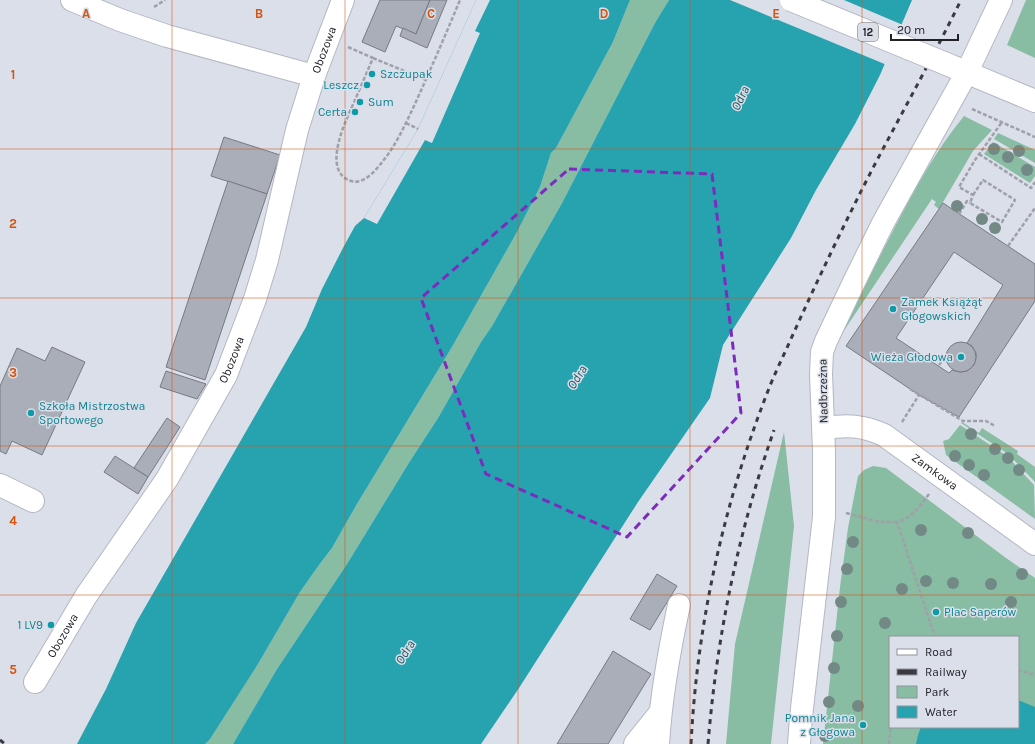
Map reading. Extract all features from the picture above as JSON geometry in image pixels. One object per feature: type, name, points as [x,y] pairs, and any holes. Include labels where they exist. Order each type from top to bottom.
[{"type":"street","points":[[72,0],[120,20],[167,36],[314,76]]},
{"type":"street","name":"Obozowa","points":[[36,682],[86,596],[167,479],[226,375],[255,299],[267,260],[297,130],[314,76],[343,0]]},
{"type":"street","name":"12","points":[[791,0],[1035,101]]},
{"type":"street","name":"Nadbrzeżna","points":[[799,744],[800,717],[824,517],[824,428],[821,360],[824,347],[883,223],[967,72],[1001,0]]},
{"type":"street","name":"Zamkowa","points":[[824,428],[854,426],[867,428],[884,435],[1035,544]]},
{"type":"street","points":[[0,485],[33,501]]},
{"type":"street","points":[[658,744],[660,713],[668,659],[679,605]]},
{"type":"street","points":[[635,744],[660,713]]},
{"type":"path","points":[[373,58],[338,141],[336,158],[338,170],[344,178],[353,181],[365,179],[383,161],[399,138],[426,80],[460,0]]},
{"type":"path","points":[[329,39],[426,80]]},
{"type":"path","points":[[951,100],[1035,137]]},
{"type":"path","points":[[973,196],[959,187],[979,154],[1002,122]]},
{"type":"path","points":[[406,123],[418,129]]},
{"type":"path","points":[[979,154],[1031,188],[1035,182]]},
{"type":"path","points":[[959,214],[966,201],[1002,222],[1016,200],[983,180],[970,203]]},
{"type":"path","points":[[1008,246],[1035,208]]},
{"type":"path","points":[[939,365],[942,361]]},
{"type":"path","points":[[910,389],[963,421],[986,420],[995,426]]},
{"type":"path","points":[[902,422],[919,395]]},
{"type":"path","points":[[844,512],[886,523],[896,522],[914,513],[930,493]]},
{"type":"path","points":[[896,522],[935,636]]},
{"type":"path","points":[[1019,670],[1035,675]]},
{"type":"path","points":[[889,744],[891,728]]},
{"type":"highlighted area","points":[[569,169],[712,174],[741,413],[627,537],[486,474],[421,298]]},
{"type":"green space","points":[[630,0],[669,0],[656,21],[562,203],[492,326],[481,342],[438,418],[347,564],[277,669],[233,744],[205,744],[258,664],[300,592],[332,548],[452,347],[517,232],[540,187],[551,153],[556,148],[613,42]]},
{"type":"green space","points":[[1026,0],[1035,0],[1035,58],[1007,45]]},
{"type":"green space","points":[[964,116],[992,130],[973,151],[939,209],[934,205],[936,202],[932,199],[841,335],[896,225],[919,183],[935,155]]},
{"type":"green space","points":[[998,133],[1035,150],[1035,163],[994,139]]},
{"type":"green space","points":[[993,142],[1035,167],[1035,176],[1030,183],[984,154]]},
{"type":"green space","points":[[962,422],[979,433],[982,428],[1018,451],[1017,454],[1035,467],[1035,482],[1008,454],[961,423]]},
{"type":"green space","points":[[960,425],[1007,456],[1034,485],[1035,519],[946,455],[943,441],[949,439]]},
{"type":"green space","points":[[784,432],[794,526],[771,744],[726,744],[735,644]]},
{"type":"green space","name":"Plac Saperów","points":[[873,466],[886,468],[1035,578],[1035,744],[823,744],[840,587],[848,528],[858,476],[864,470]]},
{"type":"water","points":[[476,0],[630,0],[613,42],[556,148],[551,153],[540,187],[517,232],[452,347],[332,548],[300,592],[258,664],[210,739],[205,744],[77,744],[106,689],[136,623],[306,327],[322,289],[355,226],[364,218],[418,129]]},
{"type":"water","name":"Odra","points":[[669,0],[912,0],[880,75],[855,124],[816,190],[791,238],[723,345],[710,398],[638,502],[519,688],[481,744],[233,744],[277,669],[347,564],[438,418],[481,342],[492,326],[562,203],[656,21]]},
{"type":"water","points":[[1019,700],[1035,707],[1035,744],[916,744],[921,728],[1019,728]]},
{"type":"pier","points":[[476,0],[490,0],[475,31],[480,33],[432,143],[425,140],[377,224],[364,218],[418,129]]},
{"type":"pier","points":[[730,0],[844,0],[903,25],[887,65]]},
{"type":"building","points":[[380,0],[430,0],[416,34],[396,26],[385,52],[362,42]]},
{"type":"building","points":[[430,0],[447,0],[427,48],[400,36],[403,28],[416,34]]},
{"type":"building","points":[[224,137],[280,155],[267,194],[211,176]]},
{"type":"building","points":[[228,181],[267,194],[205,380],[166,367]]},
{"type":"building","name":"Zamek Książąt Głogowskich","points":[[943,203],[1035,264],[1035,301],[959,417],[919,395],[846,346]],"holes":[[[954,252],[1003,285],[967,343],[972,346],[976,353],[974,365],[967,371],[960,372],[952,370],[949,373],[896,338]]]},
{"type":"building","name":"Wieża Głodowa","points":[[961,342],[972,346],[976,357],[972,368],[961,372],[950,368],[946,357],[950,346]]},
{"type":"building","name":"Szkoła Mistrzostwa Sportowego","points":[[52,347],[85,362],[42,455],[12,441],[6,454],[0,451],[0,386],[17,348],[45,361]]},
{"type":"building","points":[[166,371],[206,384],[197,399],[160,387]]},
{"type":"building","points":[[167,418],[180,427],[148,477],[134,468]]},
{"type":"building","points":[[115,456],[148,477],[138,494],[104,472]]},
{"type":"building","points":[[657,574],[677,586],[650,630],[630,619]]},
{"type":"building","points":[[613,651],[651,674],[608,744],[557,744]]},
{"type":"railway","points":[[691,744],[699,655],[715,567],[737,480],[766,396],[831,252],[875,164],[930,62],[961,0]]},
{"type":"railway","points":[[708,744],[717,663],[731,585],[750,507],[774,430]]},
{"type":"railway","points":[[0,740],[5,744]]},
{"type":"place","name":"Szczupak","points":[[372,74]]},
{"type":"place","name":"Leszcz","points":[[367,85]]},
{"type":"place","name":"Sum","points":[[360,102]]},
{"type":"place","name":"Certa","points":[[355,112]]},
{"type":"place","name":"Zamek Książąt Głogowskich","points":[[893,309]]},
{"type":"place","name":"Wieża Głodowa","points":[[961,357]]},
{"type":"place","name":"Szkoła Mistrzostwa Sportowego","points":[[31,413]]},
{"type":"place","name":"Plac Saperów","points":[[936,612]]},
{"type":"place","name":"1 LV9","points":[[51,625]]},
{"type":"place","name":"Pomnik Jana z Głogowa","points":[[863,725]]}]
